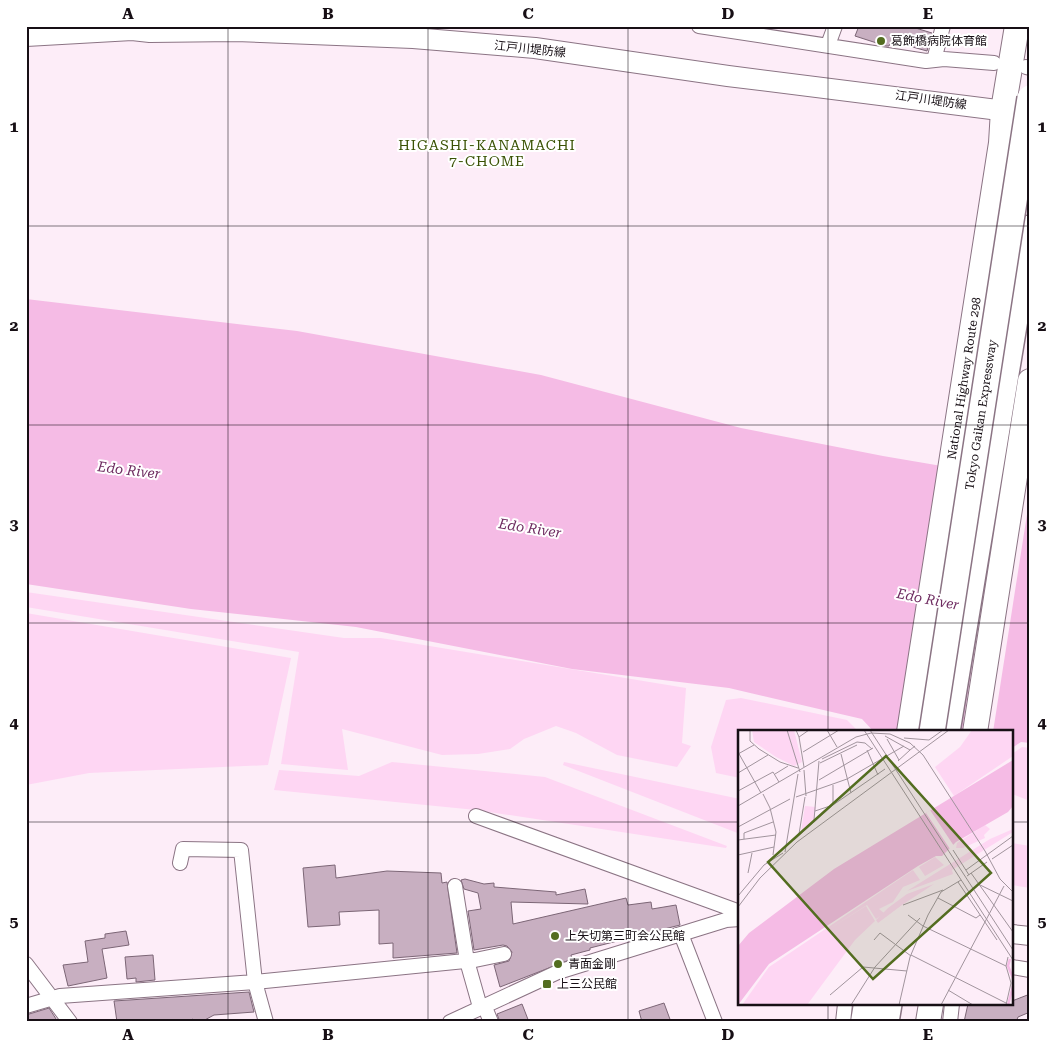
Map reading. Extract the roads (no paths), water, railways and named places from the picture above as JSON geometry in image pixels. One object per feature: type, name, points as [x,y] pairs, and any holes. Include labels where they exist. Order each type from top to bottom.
[{"type":"highway","name":"National Highway Route 298","points":[[909,730],[1001,143],[1003,110],[1015,64],[1016,27]]},
{"type":"highway","name":"Tokyo Gaikan Expressway","points":[[932,730],[1030,98]]},
{"type":"highway","name":"Tokyo Gaikan Expressway","points":[[947,730],[1030,228]]},
{"type":"highway","points":[[976,730],[1030,381]]},
{"type":"highway","points":[[864,1022],[866,1006]]},
{"type":"highway","points":[[886,1022],[889,1006]]},
{"type":"highway","points":[[901,1022],[904,1006]]},
{"type":"highway","points":[[928,1022],[931,1006]]},
{"type":"main road","name":"江戸川堤防線","points":[[26,36],[136,27],[150,32],[236,31],[413,38],[526,47],[728,76],[1030,114]]},
{"type":"street","points":[[699,26],[828,44],[926,61],[970,60],[1015,64]]},
{"type":"street","points":[[828,44],[835,26]]},
{"type":"street","points":[[934,60],[943,26]]},
{"type":"street","points":[[476,816],[738,911]]},
{"type":"street","points":[[180,862],[183,849],[241,850],[254,982],[266,1022]]},
{"type":"street","points":[[455,886],[467,961],[482,1006],[491,1022]]},
{"type":"street","points":[[450,1022],[558,972],[726,920],[738,919]]},
{"type":"street","points":[[681,934],[715,1022]]},
{"type":"street","points":[[1014,934],[1030,936]]},
{"type":"street","points":[[26,1006],[52,998],[254,982],[467,961],[504,954]]},
{"type":"street","points":[[26,964],[70,1022]]},
{"type":"street","points":[[1014,967],[1030,970]]},
{"type":"street","points":[[843,1022],[845,1006]]},
{"type":"street","points":[[950,1022],[952,1006]]},
{"type":"water","name":"Edo River","points":[[26,299],[297,331],[541,375],[741,428],[883,456],[1030,481],[1030,743],[1021,742],[1014,747],[1014,730],[872,730],[862,719],[729,688],[572,669],[356,627],[191,609],[26,584]]},
{"type":"place","name":"葛飾橋病院体育館","points":[[881,41]]},
{"type":"place","name":"上矢切第三町会公民館","points":[[555,936]]},
{"type":"place","name":"青面金剛","points":[[558,964]]},
{"type":"place","name":"上三公民館","points":[[547,984]]},
{"type":"district","name":"HIGASHI-KANAMACHI 7-CHOME","points":[[487,154]]}]
